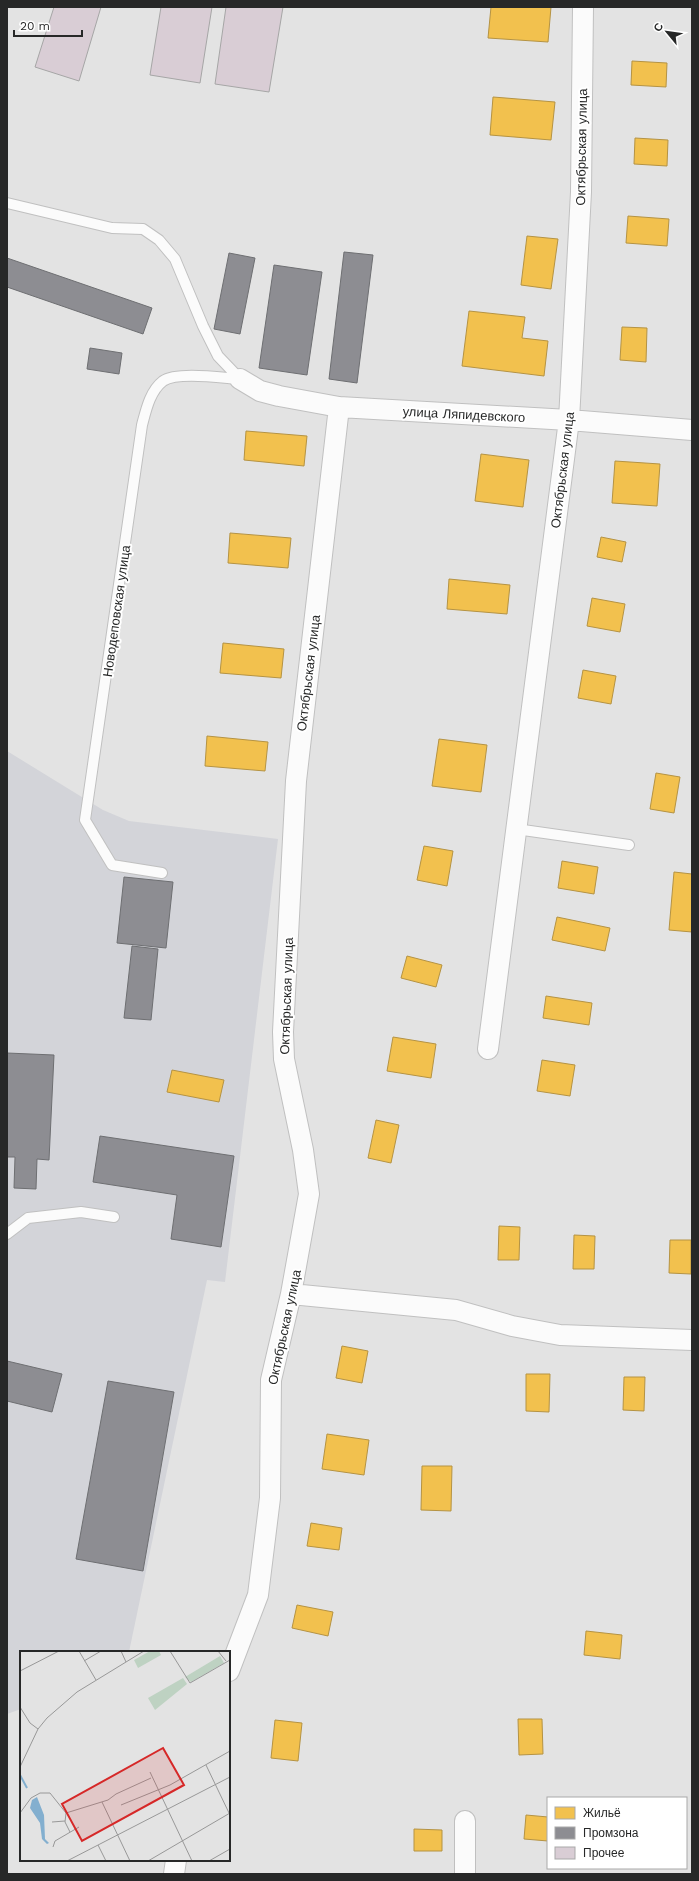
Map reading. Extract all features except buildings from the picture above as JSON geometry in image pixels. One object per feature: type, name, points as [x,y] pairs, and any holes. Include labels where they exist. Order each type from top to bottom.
[{"type":"street","name":"Октябрьская улица","points":[[488,1049],[569,420],[581,192],[583,7]]},
{"type":"street","name":"улица Ляпидевского","points":[[240,379],[266,393],[339,407],[569,420],[692,430]]},
{"type":"street","name":"Октябрьская улица","points":[[230,1669],[258,1595],[270,1498],[271,1380],[291,1294],[309,1194],[303,1150],[284,1059],[283,1032],[295,805],[339,407]]},
{"type":"street","points":[[291,1294],[456,1310],[512,1326],[560,1335],[692,1340]]},
{"type":"street","points":[[465,1821],[465,1874]]},
{"type":"street","points":[[174,1874],[176,1861]]},
{"type":"lane","points":[[7,203],[112,228],[143,229],[159,240],[175,259],[203,326],[218,356],[240,379]]},
{"type":"lane","name":"Новодеповская улица","points":[[162,872],[112,865],[85,820],[142,425],[151,397],[154,391],[164,380],[179,376],[240,379]]},
{"type":"lane","points":[[516,829],[629,845]]},
{"type":"lane","points":[[7,1234],[28,1218],[81,1212],[114,1217]]},
{"type":"shaded area","points":[[7,751],[103,810],[129,821],[278,839],[225,1282],[207,1280],[129,1651],[20,1651],[20,1709],[7,1714]]}]
